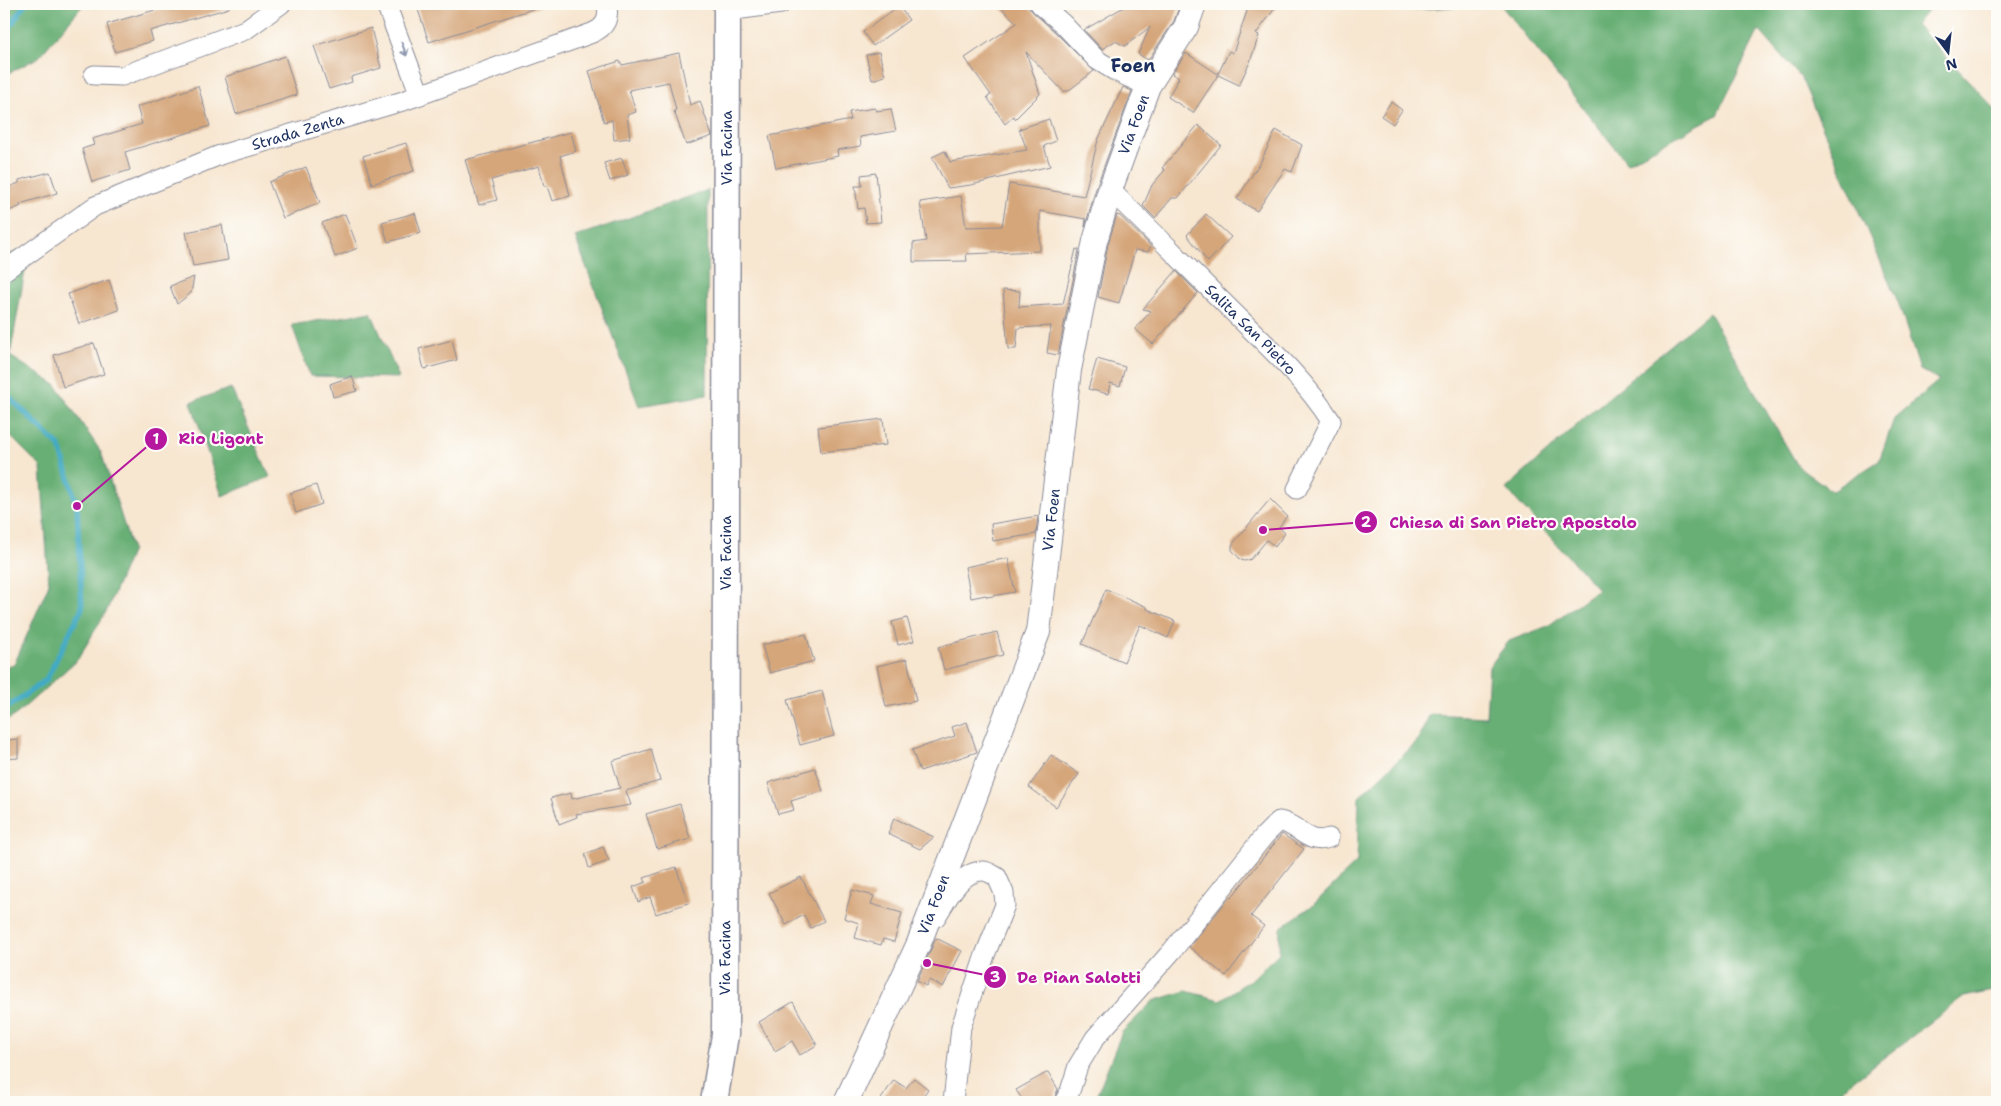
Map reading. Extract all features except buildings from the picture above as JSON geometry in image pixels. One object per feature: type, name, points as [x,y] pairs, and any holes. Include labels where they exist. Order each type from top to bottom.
[{"type":"main road","name":"Via Facina","points":[[714,1102],[725,1025],[727,8]]},
{"type":"street","points":[[94,75],[122,76],[246,30],[281,4]]},
{"type":"street","points":[[386,4],[420,95]]},
{"type":"street","name":"Strada Zenta","points":[[4,270],[94,206],[227,152],[420,95],[592,33],[606,24],[608,17],[606,4]]},
{"type":"street","points":[[727,8],[782,4]]},
{"type":"street","name":"Via Foen","points":[[1040,4],[1063,24],[1097,60],[1116,72],[1148,86]]},
{"type":"street","name":"Via Foen","points":[[846,1102],[919,943],[1038,632],[1069,370],[1095,241],[1110,190],[1148,86],[1186,26],[1194,4]]},
{"type":"street","name":"Salita San Pietro","points":[[1110,190],[1285,363],[1320,402],[1332,421],[1297,488]]},
{"type":"street","points":[[1064,1102],[1070,1091],[1078,1066],[1095,1038],[1172,951],[1264,836],[1279,821],[1287,823],[1309,838],[1319,842],[1329,838]]},
{"type":"street","name":"Via Foen","points":[[919,943],[958,884],[974,872],[985,871],[997,877],[1004,893],[1005,905],[961,1027],[953,1102]]},
{"type":"green space","points":[[4,4],[84,4],[39,57],[4,76]]},
{"type":"green space","points":[[1407,4],[1492,4],[1411,10]]},
{"type":"green space","points":[[1500,4],[1642,4],[1646,9],[1658,4],[1933,4],[1916,25],[1997,111],[1997,990],[1964,997],[1825,1102],[1094,1102],[1122,1032],[1153,1001],[1186,991],[1220,1000],[1252,979],[1279,953],[1280,928],[1312,906],[1357,862],[1359,797],[1416,743],[1430,714],[1486,717],[1489,667],[1509,641],[1548,626],[1598,589],[1506,489],[1589,414],[1709,313],[1798,466],[1832,491],[1879,461],[1894,419],[1939,380],[1920,370],[1898,302],[1801,78],[1759,30],[1717,115],[1627,163]]},
{"type":"green space","points":[[708,190],[707,395],[639,406],[575,237]]},
{"type":"green space","points":[[29,248],[10,356],[56,385],[101,452],[132,550],[107,610],[78,659],[18,713],[4,723],[4,667],[14,665],[49,584],[41,467],[4,430],[4,256]]},
{"type":"green space","points":[[371,312],[399,378],[310,376],[292,325]]},
{"type":"green space","points":[[231,388],[270,477],[222,496],[191,402]]},
{"type":"waterway","points":[[4,36],[25,4]]},
{"type":"waterway","points":[[4,392],[60,447],[77,506],[82,608],[46,680],[4,710]]},
{"type":"place","name":"Rio Ligont","points":[[77,506]]},
{"type":"place","name":"Chiesa di San Pietro Apostolo","points":[[1263,530]]},
{"type":"place","name":"De Pian Salotti","points":[[927,963]]},
{"type":"district","name":"Foen","points":[[1133,66]]}]
